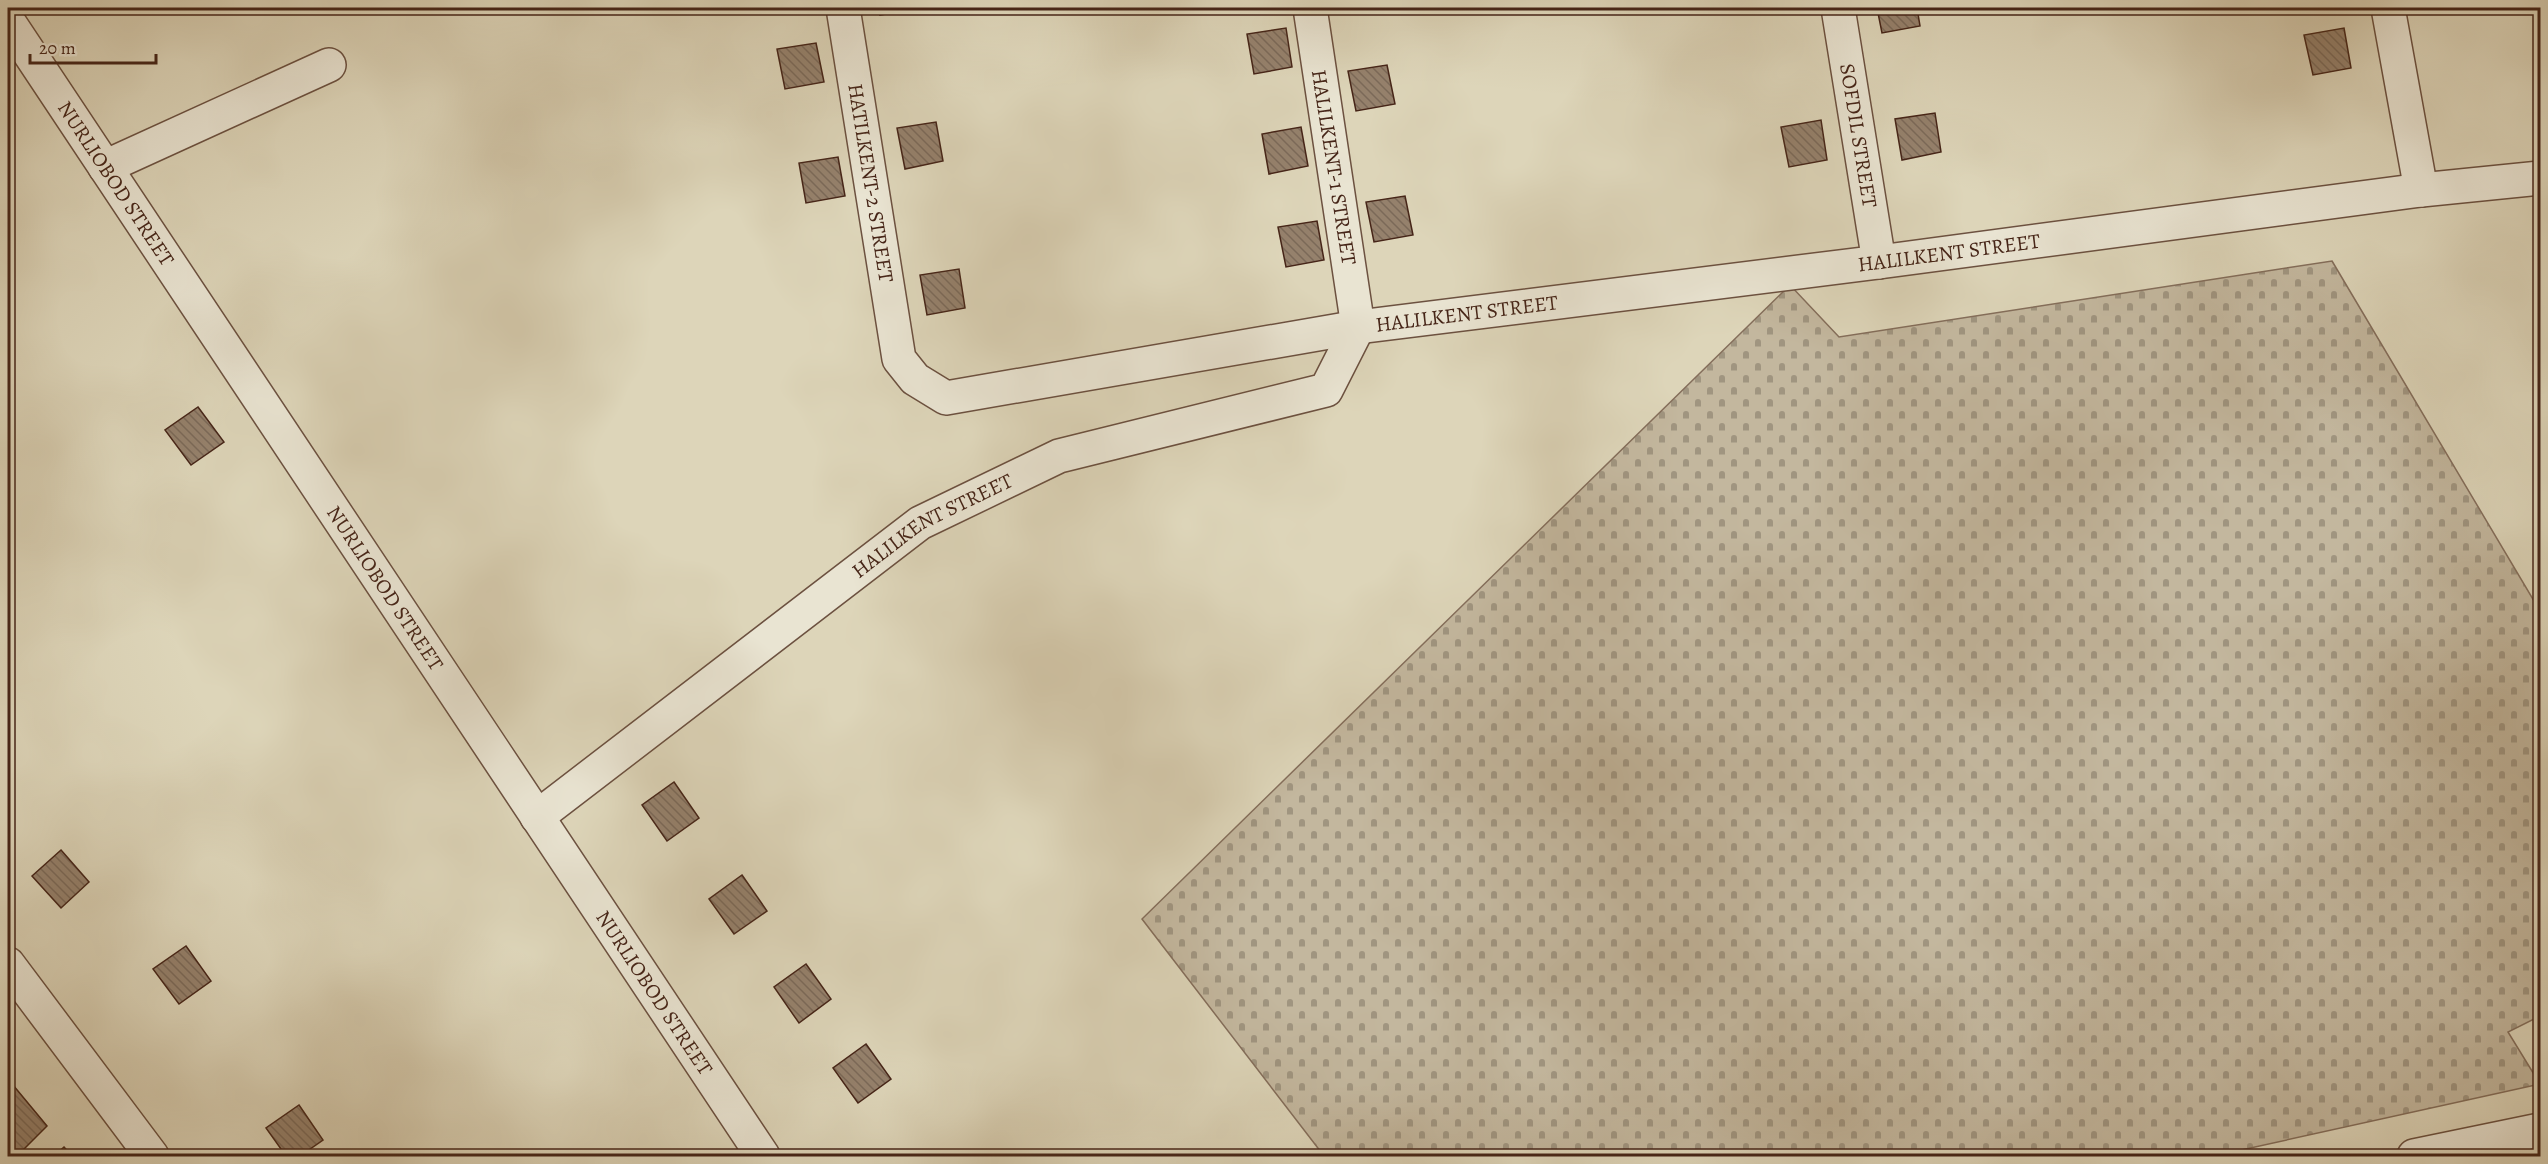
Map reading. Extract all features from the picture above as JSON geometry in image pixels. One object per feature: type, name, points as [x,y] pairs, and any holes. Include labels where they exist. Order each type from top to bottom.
[{"type":"street","name":"HATILKENT-2 STREET","points":[[843,8],[899,359]]},
{"type":"street","name":"HALILKENT-1 STREET","points":[[1310,8],[1358,327]]},
{"type":"street","name":"SOFDIL STREET","points":[[1838,8],[1879,262]]},
{"type":"street","points":[[2388,8],[2421,190]]},
{"type":"street","name":"NURLIOBOD STREET","points":[[8,21],[763,1156]]},
{"type":"street","points":[[105,167],[329,64]]},
{"type":"street","name":"HALILKENT STREET","points":[[899,359],[915,379],[946,398],[1358,327],[1879,262],[2421,190],[2541,178]]},
{"type":"street","name":"HALILKENT STREET","points":[[537,817],[920,523],[1059,456],[1326,390],[1358,327]]},
{"type":"street","points":[[8,964],[152,1156]]},
{"type":"street","points":[[2414,1156],[2533,1140]]},
{"type":"green space","points":[[2332,261],[2540,611],[2540,1016],[2508,1032],[2540,1084],[2214,1156],[1324,1156],[1142,919],[1790,285],[1839,337]]},
{"type":"building","points":[[879,8],[919,8],[880,15]]},
{"type":"building","points":[[1764,8],[1797,8],[1765,14]]},
{"type":"building","points":[[1877,8],[1917,8],[1920,26],[1882,33]]},
{"type":"building","points":[[1286,28],[1292,67],[1254,74],[1247,34]]},
{"type":"building","points":[[2344,28],[2351,68],[2313,75],[2304,35]]},
{"type":"building","points":[[816,43],[824,82],[785,89],[777,49]]},
{"type":"building","points":[[1387,65],[1395,104],[1356,111],[1348,71]]},
{"type":"building","points":[[1935,113],[1941,152],[1902,160],[1895,119]]},
{"type":"building","points":[[1821,120],[1827,160],[1789,167],[1781,127]]},
{"type":"building","points":[[936,122],[943,161],[905,169],[897,128]]},
{"type":"building","points":[[1301,127],[1308,166],[1269,174],[1262,134]]},
{"type":"building","points":[[838,157],[845,196],[806,203],[799,163]]},
{"type":"building","points":[[1405,196],[1413,235],[1374,242],[1366,202]]},
{"type":"building","points":[[1317,221],[1324,260],[1286,267],[1278,227]]},
{"type":"building","points":[[959,269],[965,308],[927,315],[920,275]]},
{"type":"building","points":[[198,407],[224,442],[191,465],[165,430]]},
{"type":"building","points":[[674,782],[699,818],[667,841],[642,805]]},
{"type":"building","points":[[61,850],[89,882],[61,908],[32,876]]},
{"type":"building","points":[[742,875],[767,911],[734,934],[709,899]]},
{"type":"building","points":[[186,946],[211,981],[179,1004],[153,969]]},
{"type":"building","points":[[806,964],[831,999],[799,1023],[774,987]]},
{"type":"building","points":[[866,1044],[891,1079],[858,1103],[833,1068]]},
{"type":"building","points":[[8,1079],[47,1126],[17,1156],[8,1156]]},
{"type":"building","points":[[299,1105],[323,1140],[300,1156],[286,1156],[266,1128]]},
{"type":"building","points":[[64,1147],[72,1156],[54,1156]]}]
